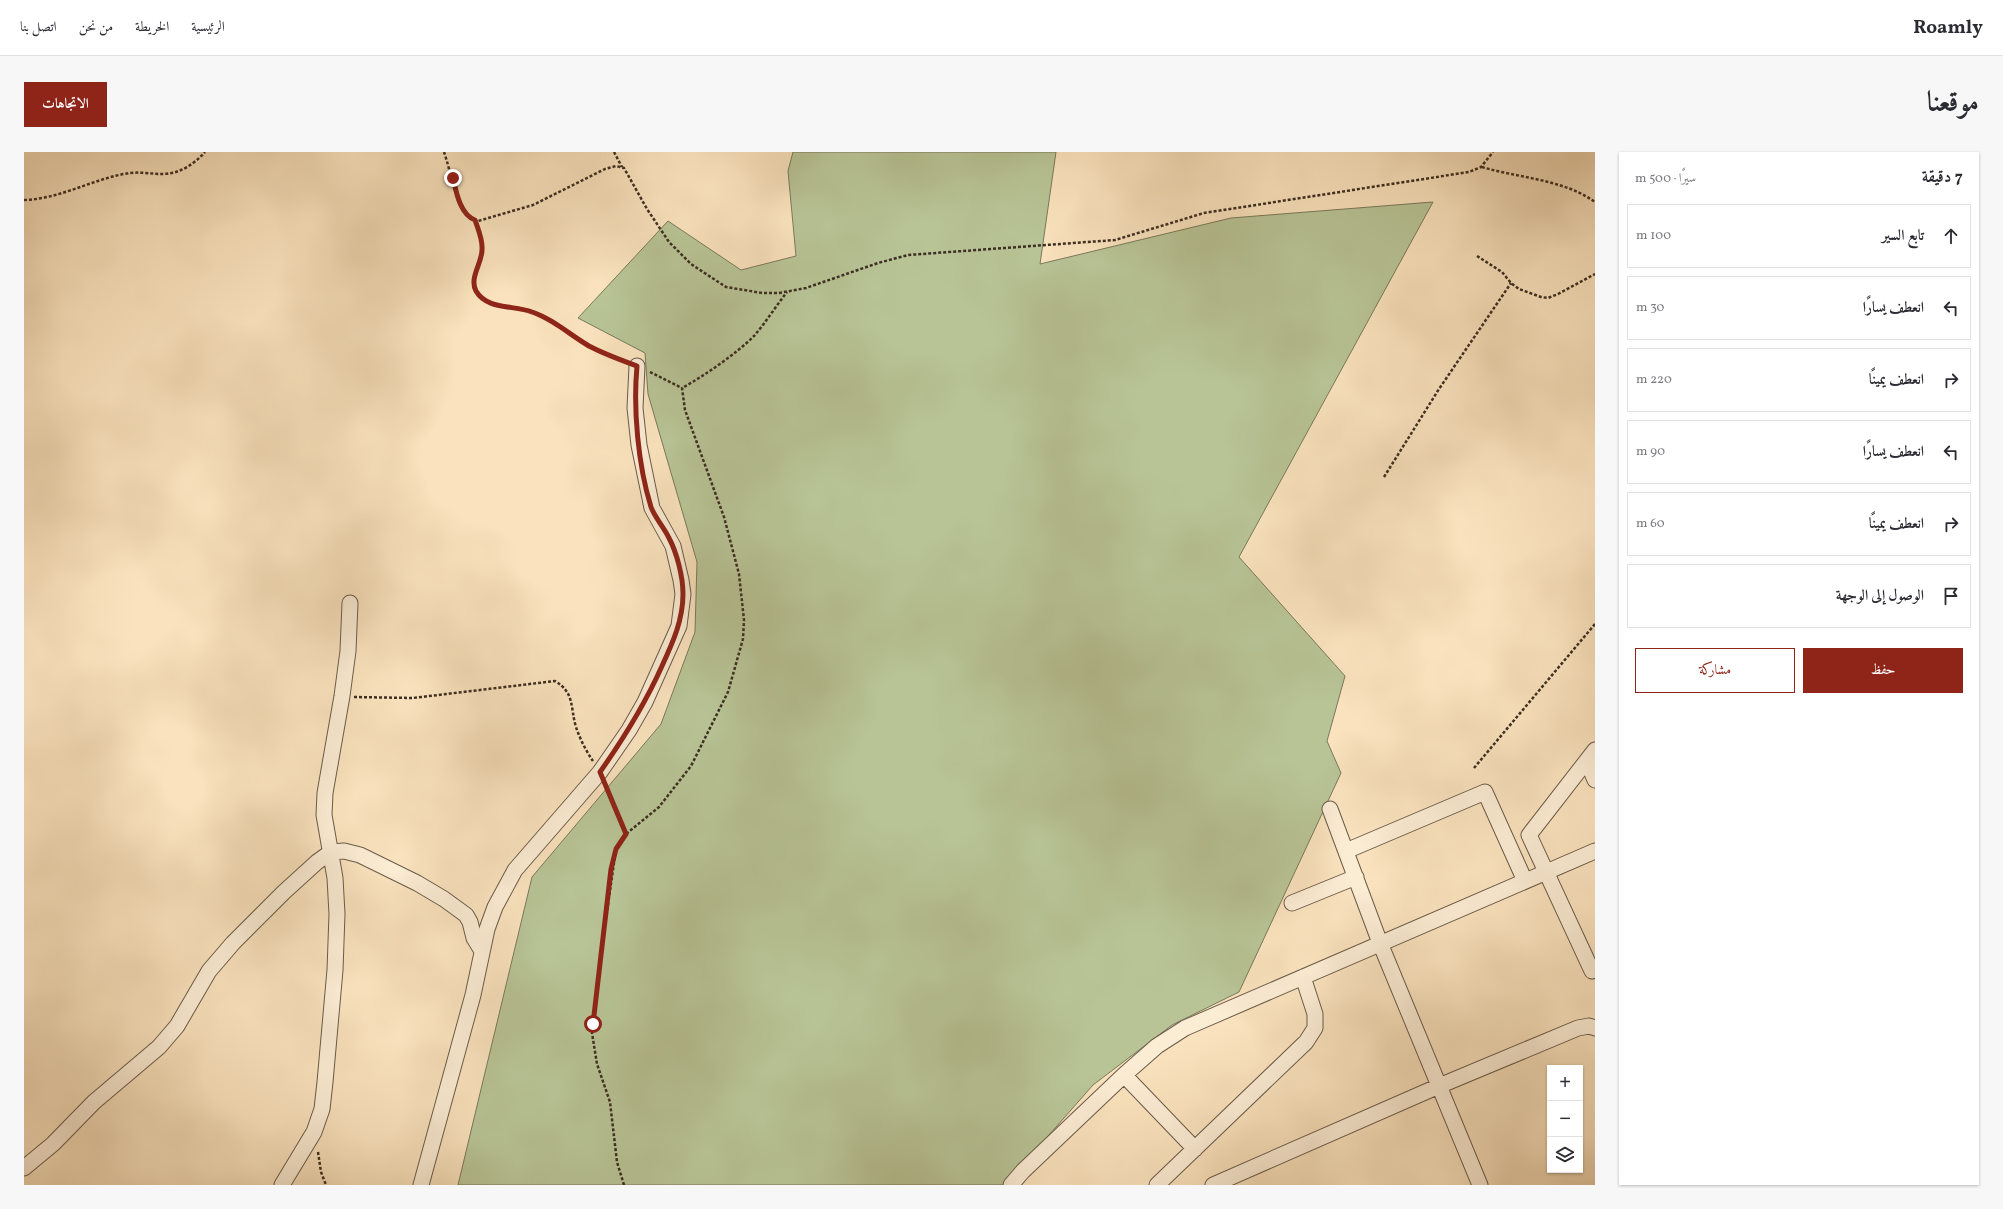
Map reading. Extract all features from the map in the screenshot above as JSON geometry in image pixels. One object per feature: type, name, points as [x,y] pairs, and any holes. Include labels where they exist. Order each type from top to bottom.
[{"type":"street","points":[[421,1185],[473,995],[487,929],[495,907],[515,870],[600,772],[645,702],[679,626],[683,594],[673,546],[652,508],[646,482],[635,408],[637,366]]},
{"type":"street","points":[[282,1185],[314,1132],[322,1109],[326,1082],[335,970],[337,895],[324,815],[325,793],[342,696],[348,650],[350,603]]},
{"type":"street","points":[[1591,756],[1595,780]]},
{"type":"street","points":[[1591,756],[1529,835],[1592,971],[1595,968]]},
{"type":"street","points":[[1346,851],[1485,792],[1525,881]]},
{"type":"street","points":[[1330,809],[1380,943],[1480,1185]]},
{"type":"street","points":[[24,1168],[53,1144],[94,1102],[159,1048],[177,1026],[209,971],[233,943],[284,892],[331,852],[344,851],[360,855],[418,883],[444,899],[466,915],[470,922],[474,938],[482,951]]},
{"type":"street","points":[[1011,1185],[1023,1171],[1124,1075],[1157,1046],[1185,1028],[1595,851]]},
{"type":"street","points":[[1292,903],[1356,877]]},
{"type":"street","points":[[1157,1185],[1306,1042],[1315,1028],[1315,1014],[1303,977]]},
{"type":"street","points":[[1213,1185],[1439,1086],[1578,1028],[1589,1026],[1595,1028]]},
{"type":"street","points":[[1124,1075],[1195,1149]]},
{"type":"path","points":[[24,200],[51,197],[89,183],[131,173],[163,175],[181,170],[205,152]]},
{"type":"path","points":[[444,152],[450,167],[459,200],[469,217],[475,220],[483,220],[533,206],[605,169],[616,166],[622,167]]},
{"type":"path","points":[[614,152],[622,167],[628,172],[647,209],[669,242],[691,264],[726,287],[762,293],[806,288],[878,263],[908,255],[1115,240],[1204,213],[1469,172],[1481,167],[1494,152]]},
{"type":"path","points":[[1481,167],[1565,187],[1588,197],[1595,202]]},
{"type":"path","points":[[475,220],[482,248],[474,276],[474,285],[476,292],[484,299],[498,305],[530,311],[544,317],[591,347],[637,366],[682,388]]},
{"type":"path","points":[[1477,256],[1502,272],[1511,283],[1519,289],[1541,297],[1548,298],[1574,287],[1595,274]]},
{"type":"path","points":[[1384,477],[1439,389],[1511,283]]},
{"type":"path","points":[[682,388],[692,383],[742,346],[754,335],[787,291]]},
{"type":"path","points":[[624,1185],[617,1162],[610,1102],[597,1064],[592,1033],[611,869],[616,849],[626,834],[659,807],[691,766],[728,692],[743,639],[744,620],[738,574],[724,517],[685,410],[682,388]]},
{"type":"path","points":[[1474,768],[1595,624]]},
{"type":"path","points":[[342,696],[413,698],[554,681],[562,685],[569,693],[576,728],[588,754],[600,772],[626,834]]},
{"type":"path","points":[[314,1132],[321,1172],[326,1185]]},
{"type":"green space","points":[[793,152],[1056,152],[1040,264],[1231,218],[1433,202],[1239,557],[1345,676],[1327,741],[1341,773],[1239,992],[1172,1025],[1093,1085],[1005,1185],[458,1185],[532,877],[661,724],[695,632],[697,562],[648,394],[645,353],[578,318],[668,221],[741,270],[796,256],[788,171]]},
{"type":"route","points":[[453,178],[459,200],[469,217],[475,220],[482,248],[481,256],[474,276],[476,292],[484,299],[498,305],[530,311],[544,317],[591,347],[637,366],[634,390],[635,408],[648,490],[655,515],[673,546],[681,580],[683,594],[679,626],[672,643],[645,702],[622,741],[600,772],[626,834],[616,849],[611,869],[593,1024]]}]
